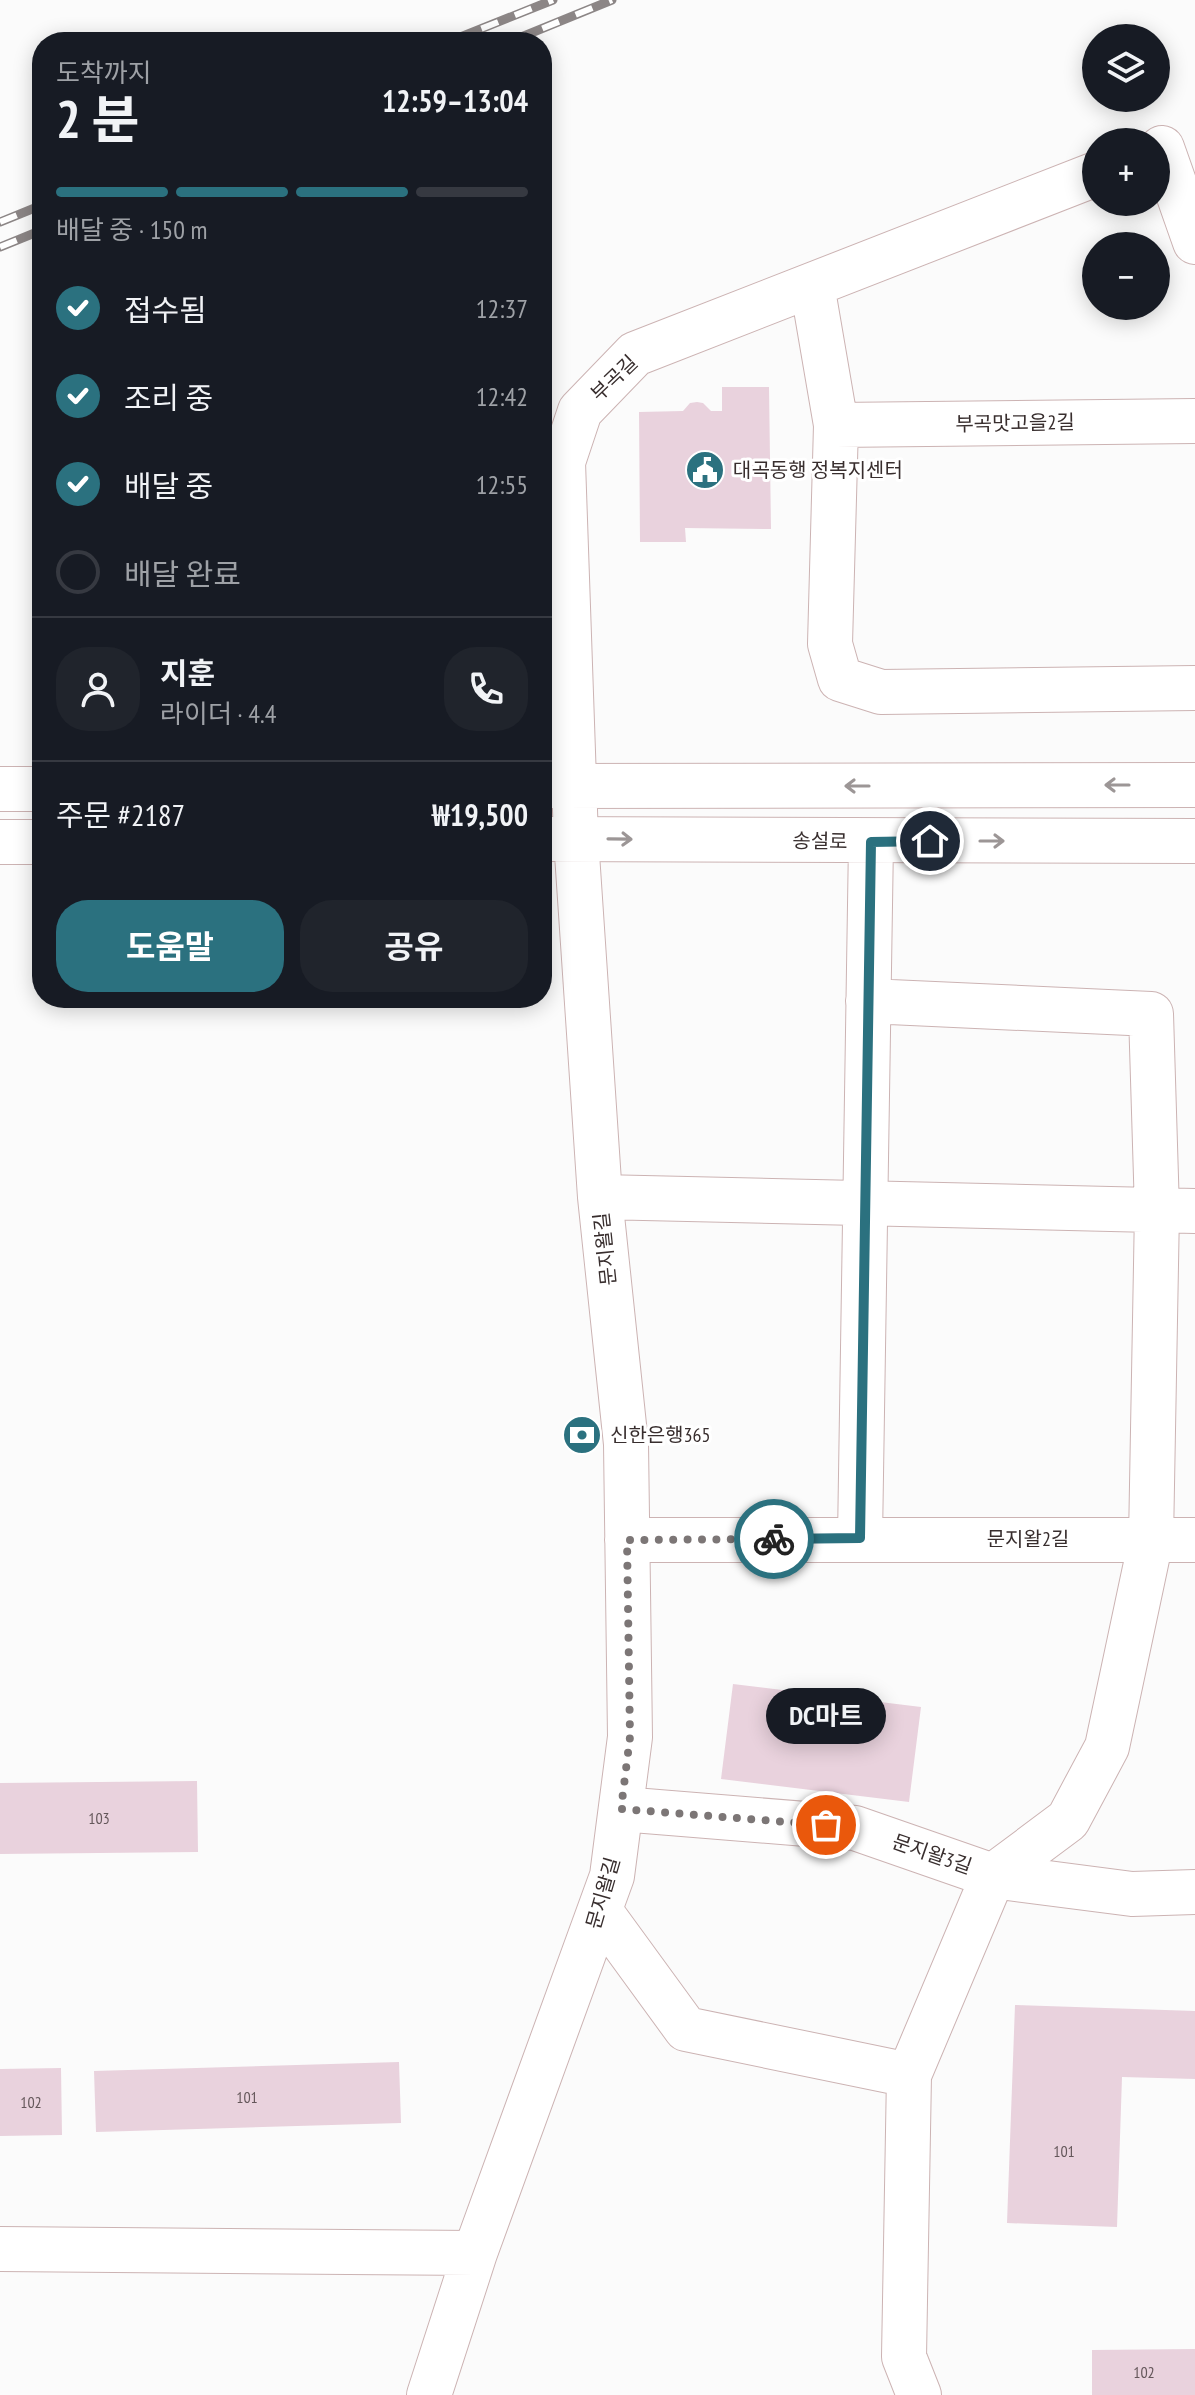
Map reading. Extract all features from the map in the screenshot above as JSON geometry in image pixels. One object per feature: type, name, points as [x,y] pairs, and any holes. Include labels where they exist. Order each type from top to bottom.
[{"type":"street","points":[[1171,144],[1195,242]]},
{"type":"street","name":"부곡길","points":[[559,839],[563,462],[580,411],[635,354],[1082,179]]},
{"type":"street","points":[[812,285],[836,425],[830,644],[840,679],[881,692],[1195,688]]},
{"type":"street","name":"부곡맛고을2길","points":[[836,425],[1195,421]]},
{"type":"street","points":[[558,786],[1195,785]]},
{"type":"street","points":[[0,789],[32,789]]},
{"type":"street","name":"송설로","points":[[559,839],[1195,841]]},
{"type":"street","name":"문지왈길","points":[[429,2395],[475,2253],[612,1876],[630,1737],[626,1444],[559,839]]},
{"type":"street","points":[[0,842],[32,842]]},
{"type":"street","points":[[860,1538],[871,842]]},
{"type":"street","points":[[868,1001],[1151,1014],[1176,1210],[1151,1540],[1107,1747],[1068,1820],[993,1876],[909,2075],[904,2357],[919,2395]]},
{"type":"street","points":[[600,1197],[1176,1210]]},
{"type":"street","name":"문지왈2길","points":[[627,1540],[1195,1540]]},
{"type":"street","name":"문지왈3길","points":[[621,1809],[855,1828],[993,1876],[1132,1894],[1195,1892]]},
{"type":"street","points":[[600,1911],[686,2029],[909,2075]]},
{"type":"street","points":[[0,2249],[475,2253]]},
{"type":"building","name":"대곡동행 정복지센터","points":[[722,387],[769,387],[771,529],[685,528],[686,542],[640,542],[639,412],[683,411],[690,403],[697,402],[703,403],[711,411],[722,411]]},
{"type":"building","points":[[733,1684],[921,1707],[909,1802],[721,1779]]},
{"type":"building","points":[[197,1781],[198,1852],[0,1854],[0,1783]]},
{"type":"building","points":[[1015,2005],[1195,2011],[1195,2079],[1122,2077],[1117,2227],[1007,2223]]},
{"type":"building","points":[[399,2062],[401,2123],[96,2132],[94,2071]]},
{"type":"building","points":[[61,2068],[62,2135],[0,2136],[0,2069]]},
{"type":"building","points":[[1195,2349],[1195,2395],[1092,2395],[1092,2350]]},
{"type":"railway","points":[[473,32],[553,0]]},
{"type":"railway","points":[[534,32],[612,0]]},
{"type":"railway","points":[[0,222],[32,209]]},
{"type":"railway","points":[[0,247],[32,234]]},
{"type":"way so far","points":[[774,1539],[627,1540],[630,1737],[621,1809],[826,1825]]},
{"type":"place","name":"대곡동행 정복지센터","points":[[705,470]]},
{"type":"place","name":"신한은행365","points":[[582,1435]]},
{"type":"place","name":"DC마트","points":[[826,1825]]},
{"type":"route","points":[[774,1539],[860,1538],[871,842],[930,841]]}]
